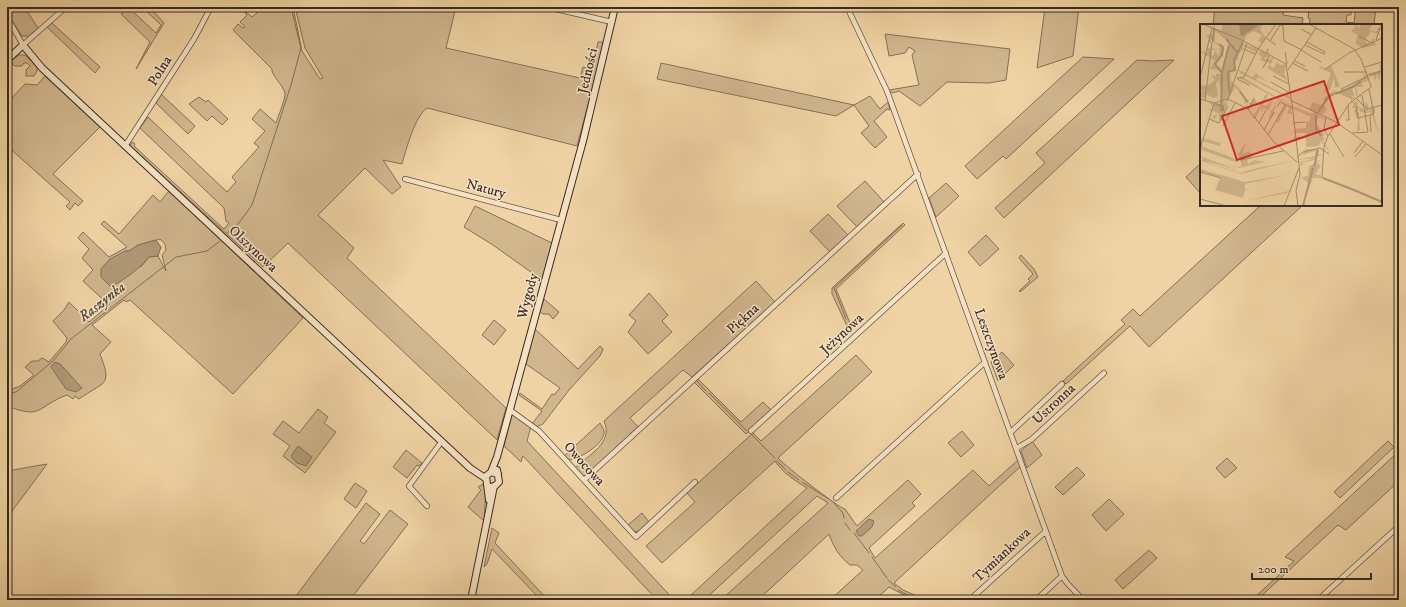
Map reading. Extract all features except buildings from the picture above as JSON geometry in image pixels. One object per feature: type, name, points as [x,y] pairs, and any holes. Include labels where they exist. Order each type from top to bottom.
[{"type":"street","points":[[7,60],[66,7]]},
{"type":"street","name":"Polna","points":[[125,146],[194,39],[211,7]]},
{"type":"street","points":[[547,7],[612,22]]},
{"type":"street","name":"Jedności","points":[[583,141],[615,7]]},
{"type":"street","name":"Leszczynowa","points":[[846,7],[887,91],[1062,576],[1083,600]]},
{"type":"street","points":[[7,17],[23,45]]},
{"type":"street","name":"Olszynowa","points":[[23,45],[42,68],[442,441],[470,466],[490,474]]},
{"type":"street","name":"Wygody","points":[[490,474],[497,457],[583,141]]},
{"type":"street","name":"Piękna","points":[[584,480],[918,174]]},
{"type":"street","name":"Natury","points":[[405,179],[561,220]]},
{"type":"street","name":"Jeżynowa","points":[[751,431],[946,253]]},
{"type":"street","points":[[836,498],[985,362]]},
{"type":"street","name":"Ustronna","points":[[1017,448],[1032,439],[1104,373]]},
{"type":"street","points":[[1011,432],[1062,384]]},
{"type":"street","name":"Owocowa","points":[[510,410],[539,431],[636,537],[695,482]]},
{"type":"street","points":[[427,506],[409,486],[442,441]]},
{"type":"street","points":[[490,474],[499,482],[491,486]]},
{"type":"street","points":[[471,600],[487,528],[491,486],[490,474]]},
{"type":"street","points":[[1318,600],[1399,526]]},
{"type":"street","name":"Tymiankowa","points":[[974,596],[1046,530]]},
{"type":"street","points":[[1036,600],[1062,576]]},
{"type":"shaded area","points":[[7,7],[22,7],[25,12],[27,11],[38,28],[29,36],[22,36],[7,13]]},
{"type":"shaded area","points":[[128,7],[156,33],[161,25],[144,9],[146,7],[155,7],[153,11],[164,23],[136,69],[150,42],[121,14]]},
{"type":"shaded area","points":[[240,7],[252,17],[257,13],[251,7],[293,7],[302,51],[320,79],[323,78],[305,48],[295,7],[456,7],[446,48],[580,78],[583,67],[592,69],[598,42],[602,42],[604,45],[577,146],[427,108],[415,126],[402,164],[383,160],[401,187],[392,194],[365,168],[318,215],[354,248],[347,258],[506,408],[497,440],[288,243],[263,267],[130,146],[132,142],[135,144],[134,146],[224,229],[229,223],[226,221],[224,208],[140,128],[148,117],[227,192],[236,182],[232,177],[259,147],[254,143],[265,131],[252,119],[260,109],[276,123],[285,95],[284,90],[273,74],[272,69],[233,30],[238,24],[243,28],[245,27],[240,22],[247,15]]},
{"type":"shaded area","points":[[1045,7],[1079,7],[1073,56],[1037,68]]},
{"type":"shaded area","points":[[1215,7],[1284,7],[1283,15],[1303,18],[1302,24],[1213,24]]},
{"type":"shaded area","points":[[1351,7],[1351,15],[1347,15],[1346,22],[1354,23],[1356,7],[1376,7],[1374,24],[1309,24],[1309,8]]},
{"type":"shaded area","points":[[52,23],[100,67],[95,73],[47,27]]},
{"type":"shaded area","points":[[885,34],[1010,49],[1006,80],[989,83],[947,82],[920,106],[899,91],[892,93],[889,90],[919,85],[912,55],[915,51],[909,47],[905,53],[889,56]]},
{"type":"shaded area","points":[[19,55],[25,55],[37,67],[37,71],[34,76],[26,76],[26,70],[30,66],[27,63],[24,63],[22,66],[15,66],[12,64],[12,60]]},
{"type":"shaded area","points":[[1083,57],[1114,59],[1006,159],[1003,156],[977,179],[965,166]]},
{"type":"shaded area","points":[[1137,60],[1174,60],[1004,218],[995,208],[1045,163],[1036,153]]},
{"type":"shaded area","points":[[661,63],[854,105],[836,116],[657,79]]},
{"type":"shaded area","points":[[45,76],[100,127],[53,174],[83,201],[78,206],[75,203],[70,210],[66,206],[70,202],[7,146],[7,103],[25,84],[37,85]]},
{"type":"shaded area","points":[[161,94],[195,126],[188,134],[156,103]]},
{"type":"shaded area","points":[[870,96],[880,109],[888,102],[890,110],[887,109],[874,121],[887,137],[875,148],[861,133],[869,126],[854,105]]},
{"type":"shaded area","points":[[199,97],[206,102],[208,100],[228,119],[222,125],[212,116],[207,121],[189,104]]},
{"type":"shaded area","points":[[1200,164],[1200,193],[1186,177]]},
{"type":"shaded area","points":[[865,181],[884,202],[857,227],[837,206]]},
{"type":"shaded area","points":[[946,183],[959,196],[936,217],[929,198]]},
{"type":"shaded area","points":[[169,191],[303,318],[233,394],[130,300],[126,302],[124,300],[92,325],[111,342],[100,354],[106,372],[106,378],[100,386],[79,399],[75,396],[73,399],[67,395],[34,412],[27,412],[7,406],[7,391],[20,386],[34,375],[25,367],[32,361],[38,361],[42,358],[49,362],[66,342],[67,338],[53,321],[64,310],[69,302],[89,322],[109,305],[83,281],[93,270],[82,258],[89,249],[78,238],[83,232],[109,257],[127,247],[101,224],[104,221],[119,234],[153,195],[160,202]],"holes":[[[160,239],[165,244],[166,250],[162,255],[166,271],[158,256],[149,257],[141,267],[125,251],[129,251],[139,245]]]},
{"type":"shaded area","points":[[475,206],[552,243],[542,280],[493,245],[464,227]]},
{"type":"shaded area","points":[[1260,206],[1302,206],[1149,347],[1130,326],[1066,384],[1063,381],[1125,324],[1121,320],[1133,309],[1140,316]]},
{"type":"shaded area","points":[[828,214],[848,235],[830,252],[810,231]]},
{"type":"shaded area","points":[[903,223],[905,225],[836,289],[850,323],[847,326],[832,294],[832,288]]},
{"type":"shaded area","points":[[986,235],[999,249],[980,266],[968,252]]},
{"type":"shaded area","points":[[156,240],[161,247],[158,256],[149,257],[140,266],[111,287],[101,277],[101,269],[110,259],[125,251],[129,251],[138,245]]},
{"type":"shaded area","points":[[1021,255],[1034,269],[1038,277],[1020,292],[1019,291],[1030,281],[1028,279],[1033,274],[1019,258]]},
{"type":"shaded area","points":[[756,281],[775,302],[692,377],[683,370],[630,418],[638,427],[585,476],[583,476],[575,468],[593,453],[603,442],[606,435],[604,421]]},
{"type":"shaded area","points":[[649,293],[668,315],[662,321],[672,332],[648,354],[628,332],[636,321],[629,315]]},
{"type":"shaded area","points":[[544,299],[559,312],[553,319],[549,314],[543,314],[540,312]]},
{"type":"shaded area","points":[[494,320],[506,330],[494,345],[482,335]]},
{"type":"shaded area","points":[[535,329],[578,369],[600,346],[603,349],[600,356],[569,390],[543,424],[536,427],[532,424],[542,411],[519,395],[520,393],[542,409],[552,394],[554,395],[560,388],[526,364]]},
{"type":"shaded area","points":[[1002,352],[1014,365],[998,381],[991,362]]},
{"type":"shaded area","points":[[856,355],[872,372],[778,458],[833,502],[845,509],[857,526],[908,480],[921,494],[912,503],[915,506],[869,548],[875,558],[973,470],[989,486],[1018,460],[1021,466],[894,583],[903,590],[926,600],[914,600],[889,587],[875,600],[830,600],[863,570],[857,565],[850,565],[840,555],[829,534],[758,600],[721,600],[828,503],[817,496],[704,600],[696,600],[691,595],[807,488],[789,476],[775,461],[662,563],[646,546],[695,502],[687,493],[753,433],[761,441]]},
{"type":"shaded area","points":[[55,362],[60,364],[82,388],[76,392],[66,389],[51,367]]},
{"type":"shaded area","points":[[698,379],[741,422],[763,402],[771,410],[746,434],[694,382]]},
{"type":"shaded area","points":[[318,409],[328,417],[324,423],[336,432],[305,473],[283,456],[290,446],[273,434],[283,421],[299,433]]},
{"type":"shaded area","points":[[512,414],[531,426],[527,441],[674,600],[657,600],[523,456],[521,462],[504,446]]},
{"type":"shaded area","points":[[600,423],[604,432],[600,442],[584,454],[568,460],[564,456]]},
{"type":"shaded area","points":[[962,431],[974,445],[961,457],[948,443]]},
{"type":"shaded area","points":[[1032,441],[1042,455],[1027,468],[1021,451]]},
{"type":"shaded area","points":[[1388,441],[1394,447],[1340,498],[1334,492]]},
{"type":"shaded area","points":[[298,446],[312,457],[306,466],[297,463],[291,456]]},
{"type":"shaded area","points":[[406,450],[422,463],[419,466],[417,465],[407,478],[393,467]]},
{"type":"shaded area","points":[[1399,451],[1399,481],[1346,530],[1338,525],[1257,600],[1252,600],[1294,561],[1285,557]]},
{"type":"shaded area","points":[[1227,458],[1237,468],[1225,478],[1216,468]]},
{"type":"shaded area","points":[[47,464],[7,518],[7,471]]},
{"type":"shaded area","points":[[1077,467],[1085,475],[1063,495],[1055,487]]},
{"type":"shaded area","points":[[355,483],[367,491],[356,508],[344,499]]},
{"type":"shaded area","points":[[483,484],[486,489],[484,521],[468,507],[481,490],[478,487]]},
{"type":"shaded area","points":[[1109,499],[1124,514],[1106,531],[1092,515]]},
{"type":"shaded area","points":[[366,503],[380,514],[360,541],[364,544],[390,510],[408,524],[350,600],[293,600]]},
{"type":"shaded area","points":[[642,513],[649,522],[639,531],[633,532],[627,526]]},
{"type":"shaded area","points":[[869,519],[874,521],[872,527],[862,536],[859,536],[856,531]]},
{"type":"shaded area","points":[[492,528],[499,533],[495,543],[548,600],[541,600],[492,549],[487,564],[484,567]]},
{"type":"shaded area","points":[[1149,550],[1157,558],[1123,589],[1115,580]]},
{"type":"waterway","name":"Raszynka","points":[[226,234],[239,223],[252,205],[291,85],[301,48],[291,7]]},
{"type":"waterway","points":[[846,319],[834,288],[902,225]]},
{"type":"waterway","name":"Raszynka","points":[[7,394],[16,392],[53,361],[71,339],[176,257],[207,251],[220,241]]},
{"type":"waterway","points":[[697,381],[706,391]]},
{"type":"waterway","points":[[709,393],[747,431]]},
{"type":"waterway","points":[[752,435],[775,458]]},
{"type":"waterway","points":[[777,461],[786,470]]},
{"type":"waterway","points":[[788,472],[799,480]]},
{"type":"waterway","points":[[802,482],[829,499]]},
{"type":"waterway","points":[[833,502],[843,513],[844,518]]},
{"type":"waterway","points":[[845,523],[850,530]]},
{"type":"waterway","points":[[854,533],[869,553]]},
{"type":"waterway","points":[[872,557],[887,578]]},
{"type":"waterway","points":[[888,580],[896,587]]},
{"type":"waterway","points":[[898,590],[908,595]]},
{"type":"waterway","points":[[914,597],[920,600]]}]
